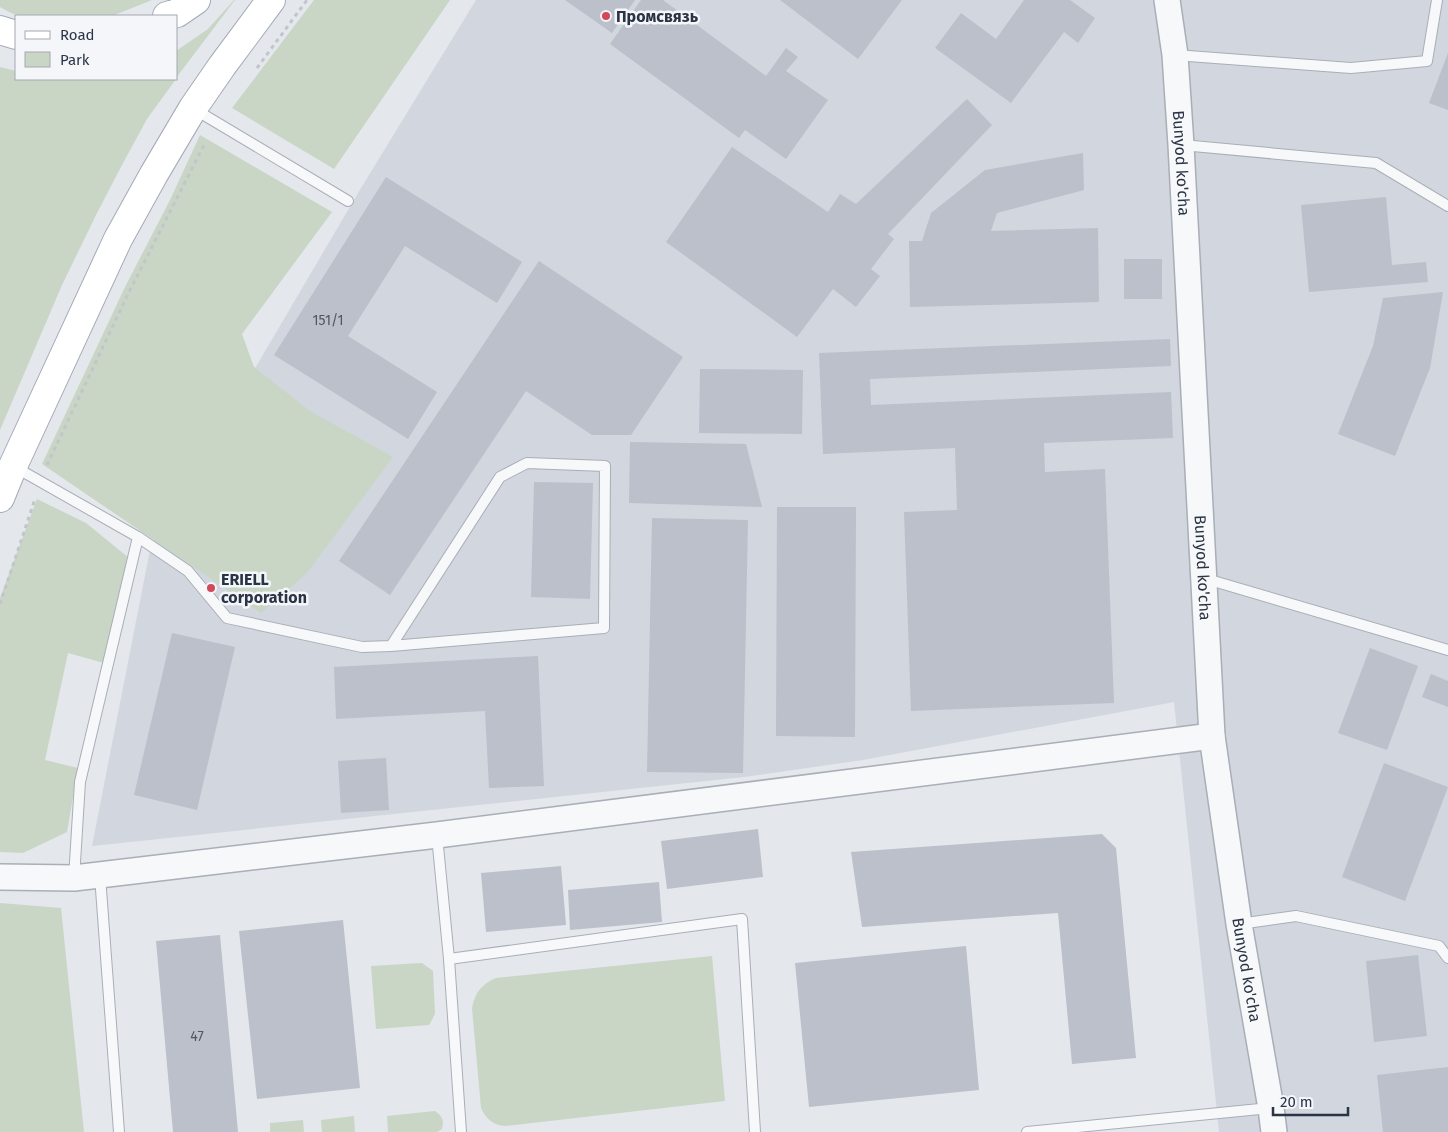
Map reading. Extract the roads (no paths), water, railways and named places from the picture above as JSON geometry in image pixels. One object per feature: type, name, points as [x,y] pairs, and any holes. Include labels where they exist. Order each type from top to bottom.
[{"type":"main road","points":[[171,15],[196,0]]},
{"type":"main road","points":[[0,498],[118,239],[193,108],[271,0]]},
{"type":"main road","points":[[0,30],[15,35]]},
{"type":"street","name":"Bunyod ko'cha","points":[[1167,0],[1175,55],[1181,145],[1202,578],[1212,736],[1239,924],[1274,1132]]},
{"type":"street","points":[[0,877],[74,878],[100,875],[437,835],[1212,736]]},
{"type":"lane","points":[[1175,55],[1350,68],[1427,61],[1437,0]]},
{"type":"lane","points":[[193,108],[348,201]]},
{"type":"lane","points":[[1181,145],[1376,163],[1448,206]]},
{"type":"lane","points":[[13,466],[138,537],[188,571],[227,618],[362,647],[391,646],[604,628],[605,466],[527,463],[500,478],[391,646]]},
{"type":"lane","points":[[74,878],[80,782],[138,537]]},
{"type":"lane","points":[[1202,578],[1448,650]]},
{"type":"lane","points":[[437,835],[449,959],[461,1132]]},
{"type":"lane","points":[[100,875],[119,1132]]},
{"type":"lane","points":[[1239,924],[1296,916],[1439,946],[1448,958]]},
{"type":"lane","points":[[449,959],[742,919],[755,1132]]},
{"type":"lane","points":[[1027,1132],[1271,1108]]},
{"type":"place","name":"Промсвязь","points":[[606,16]]},
{"type":"place","name":"ERIELL corporation","points":[[211,588]]}]
